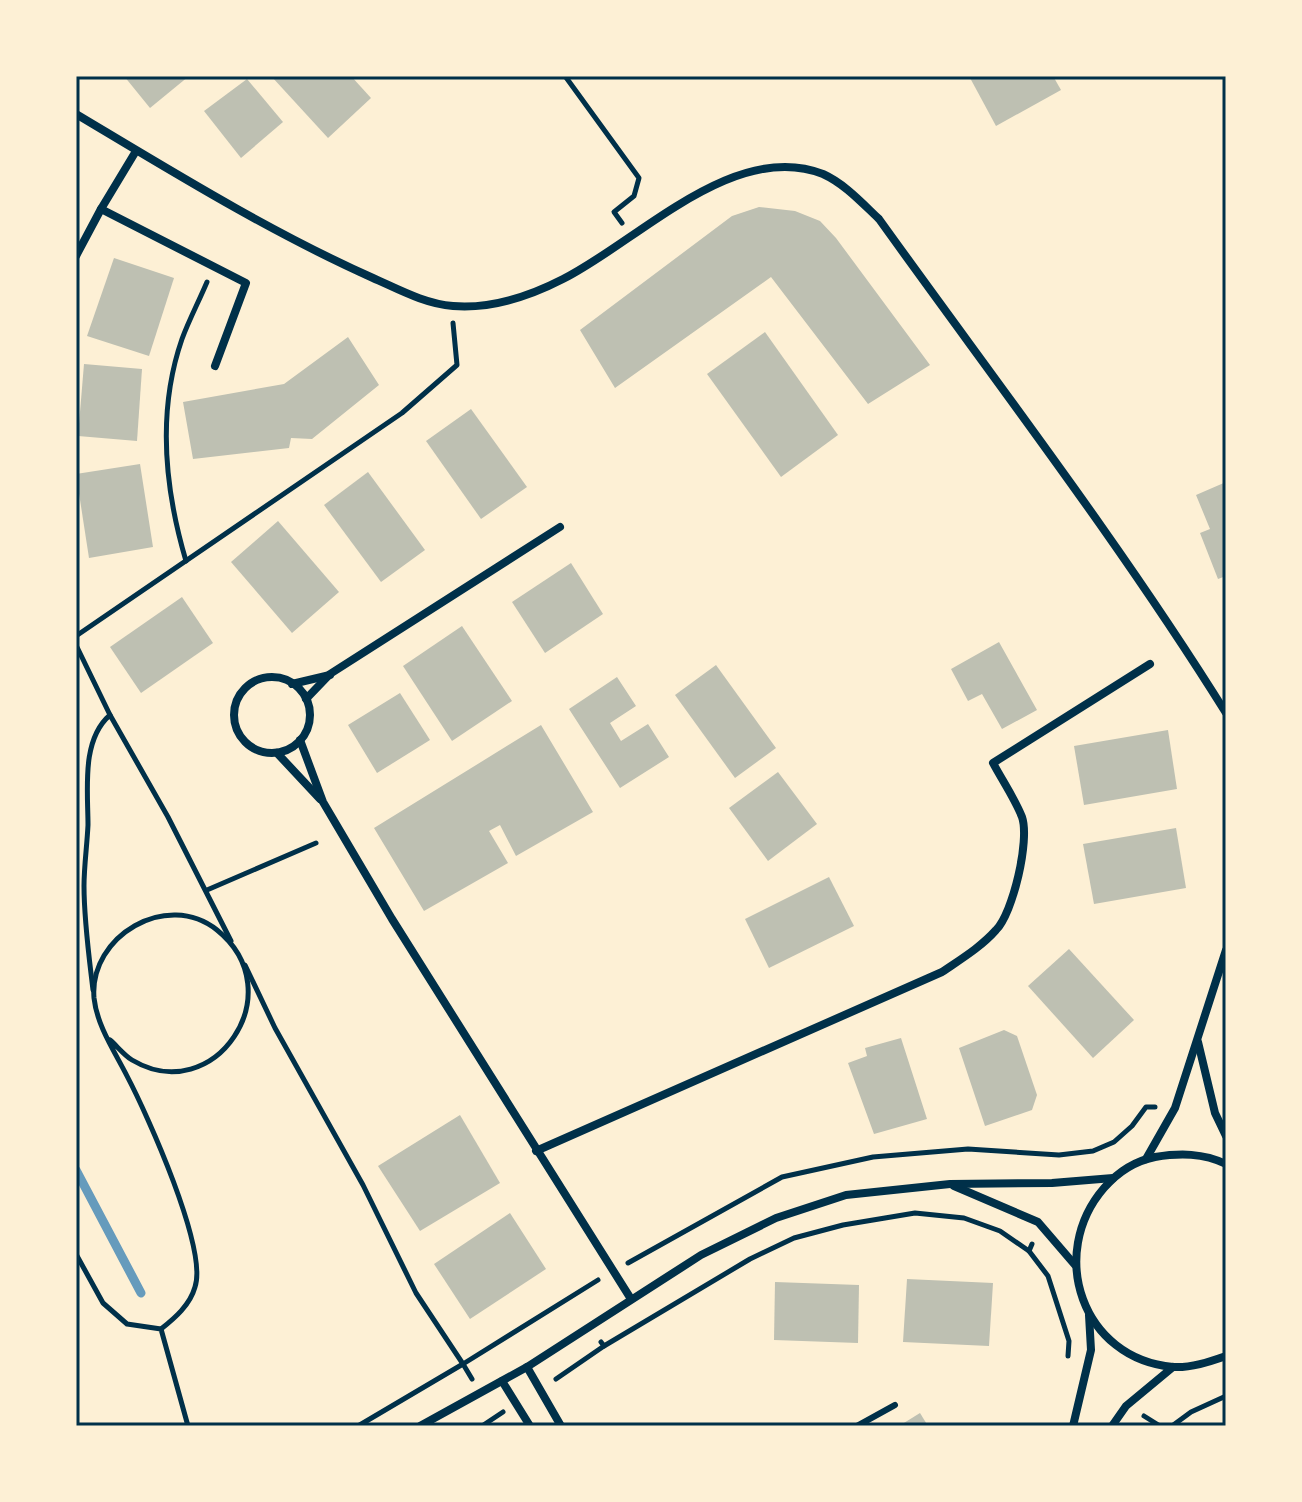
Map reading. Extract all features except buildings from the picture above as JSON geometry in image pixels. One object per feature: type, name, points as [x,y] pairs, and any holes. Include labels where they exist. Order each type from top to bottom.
[{"type":"street","points":[[76,114],[323,255],[419,298],[451,306],[489,305],[564,279],[718,182],[749,171],[783,166],[804,168],[824,175],[845,187],[879,219],[1155,604],[1226,713]]},
{"type":"street","points":[[76,256],[136,151]]},
{"type":"street","points":[[101,209],[246,283],[215,366]]},
{"type":"street","points":[[306,699],[330,674],[560,527]]},
{"type":"street","points":[[536,1151],[942,972],[973,951],[999,928],[1015,891],[1022,854],[1023,820],[993,763],[1150,664]]},
{"type":"street","points":[[292,684],[330,674]]},
{"type":"street","points":[[281,679],[292,684],[306,699],[309,721],[294,746],[277,753],[265,753],[244,741],[237,731],[235,707],[239,696],[258,680],[281,679]]},
{"type":"street","points":[[300,740],[323,802],[403,939],[631,1299]]},
{"type":"street","points":[[277,753],[323,802]]},
{"type":"street","points":[[1146,1159],[1175,1108],[1226,950]]},
{"type":"street","points":[[1198,1041],[1215,1113],[1226,1136]]},
{"type":"street","points":[[1226,1164],[1213,1158],[1180,1153],[1146,1159],[1113,1178],[1091,1202],[1078,1232],[1075,1265],[1079,1290],[1089,1314],[1110,1340],[1140,1358],[1173,1367],[1204,1364],[1226,1356]]},
{"type":"street","points":[[420,1426],[527,1367],[701,1255],[776,1218],[846,1195],[950,1184],[1052,1183],[1113,1178]]},
{"type":"street","points":[[950,1184],[1038,1222],[1075,1265]]},
{"type":"street","points":[[1073,1426],[1091,1350],[1089,1314]]},
{"type":"street","points":[[527,1367],[561,1426]]},
{"type":"street","points":[[1112,1426],[1126,1406],[1173,1367]]},
{"type":"street","points":[[502,1381],[530,1426]]},
{"type":"lane","points":[[857,1426],[895,1405]]},
{"type":"path","points":[[565,76],[639,178],[634,196],[614,212]]},
{"type":"path","points":[[186,561],[174,520],[166,457],[170,388],[182,341],[213,266]]},
{"type":"path","points":[[76,636],[402,413],[457,365],[451,306]]},
{"type":"path","points":[[76,645],[110,715],[245,965],[250,991],[245,1019],[232,1042],[212,1060],[186,1070],[160,1070],[132,1060],[110,1040]]},
{"type":"path","points":[[76,1254],[103,1303],[127,1324],[161,1329],[179,1315],[196,1286],[195,1249],[186,1216],[139,1100],[98,1018],[94,995],[84,885],[87,777],[99,724],[110,715]]},
{"type":"path","points":[[207,890],[316,843]]},
{"type":"path","points":[[94,995],[102,957],[126,929],[155,916],[184,915],[209,924],[231,942]]},
{"type":"path","points":[[1052,1183],[1059,1155]]},
{"type":"path","points":[[572,1297],[604,1346],[750,1259],[794,1238],[843,1225],[915,1213],[964,1218],[1000,1231],[1029,1251],[1038,1222]]},
{"type":"path","points":[[161,1329],[188,1426]]},
{"type":"path","points":[[358,1426],[463,1364]]},
{"type":"path","points":[[1172,1426],[1191,1412],[1226,1396]]},
{"type":"waterway","points":[[76,1170],[141,1293]]}]
